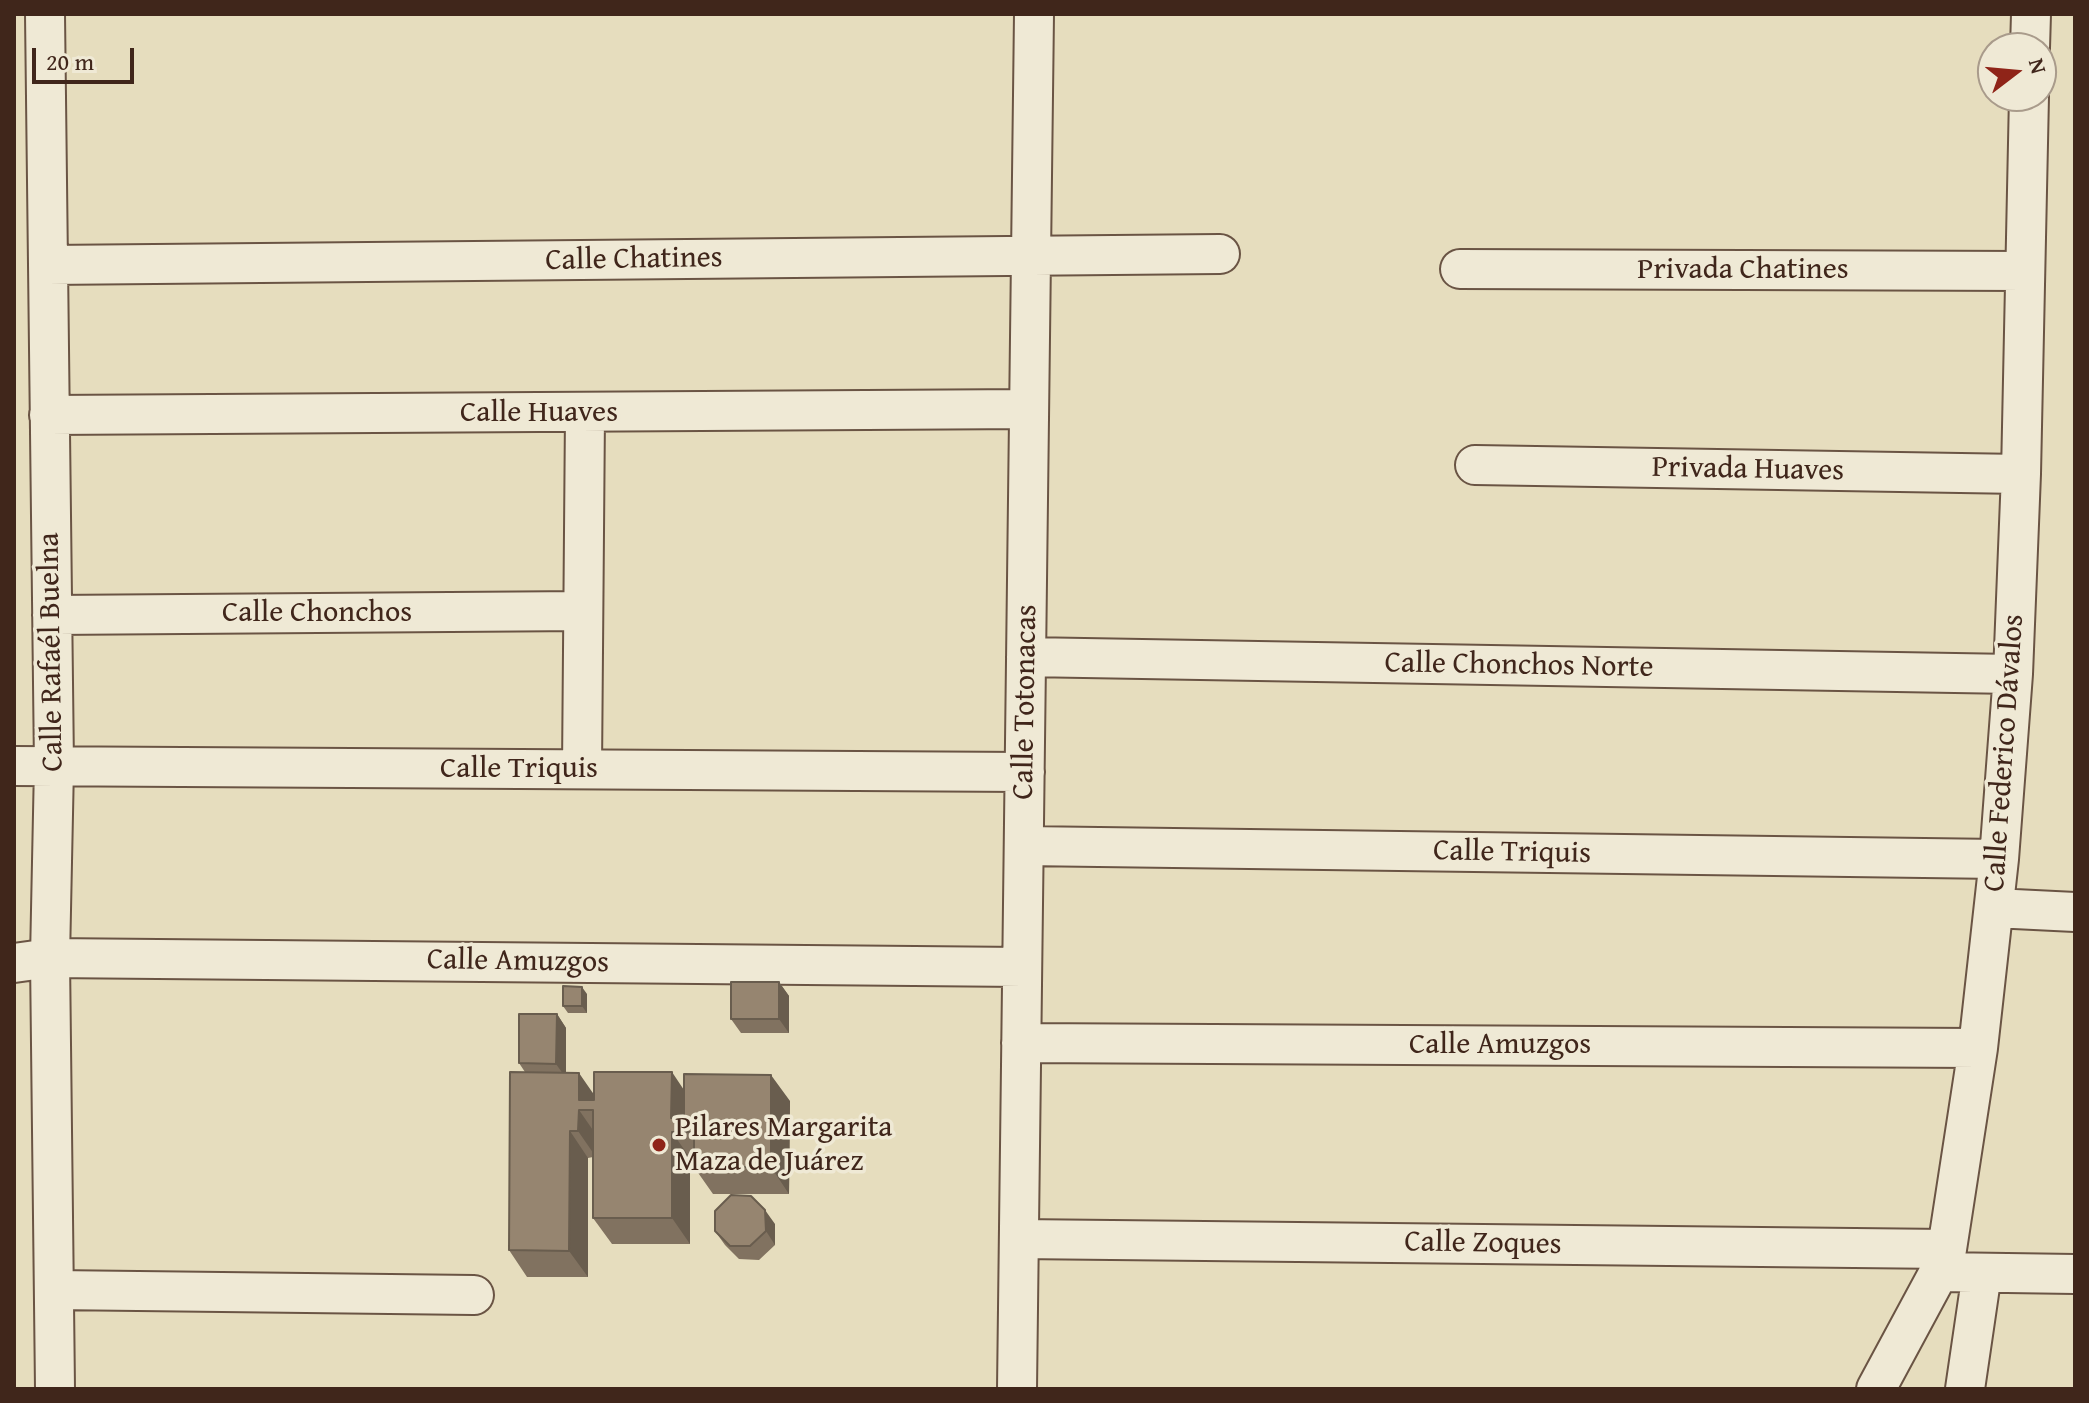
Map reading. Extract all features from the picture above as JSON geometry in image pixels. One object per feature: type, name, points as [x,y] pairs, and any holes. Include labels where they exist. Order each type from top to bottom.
[{"type":"street","points":[[14,14],[29,14]]},
{"type":"street","name":"Calle Rafaél Buelna","points":[[45,14],[54,766],[32,961],[54,1290],[55,1389]]},
{"type":"street","name":"Calle Totonacas","points":[[1017,1389],[1034,14]]},
{"type":"street","name":"Calle Federico Dávalos","points":[[1876,1389],[1943,1260],[1978,1048],[1999,859],[2013,674],[2021,474],[2029,112]]},
{"type":"street","name":"Calle Chatines","points":[[48,265],[1220,254]]},
{"type":"street","name":"Privada Chatines","points":[[1460,269],[2025,271]]},
{"type":"street","name":"Calle Huaves","points":[[49,415],[1029,409]]},
{"type":"street","points":[[582,769],[585,413]]},
{"type":"street","name":"Privada Huaves","points":[[1475,465],[2021,474]]},
{"type":"street","name":"Calle Chonchos","points":[[52,615],[583,611]]},
{"type":"street","name":"Calle Chonchos Norte","points":[[1026,657],[2013,674]]},
{"type":"street","name":"Calle Triquis","points":[[14,766],[1025,772]]},
{"type":"street","name":"Calle Triquis","points":[[1024,846],[1999,859]]},
{"type":"street","points":[[1994,908],[2075,912]]},
{"type":"street","name":"Calle Amuzgos","points":[[32,961],[1022,967]]},
{"type":"street","name":"Calle Amuzgos","points":[[1021,1043],[1978,1048]]},
{"type":"street","name":"Calle Zoques","points":[[1019,1239],[1943,1260],[1982,1273],[2075,1274]]},
{"type":"street","points":[[1965,1389],[1982,1273]]},
{"type":"street","points":[[54,1290],[474,1295]]},
{"type":"building","points":[[731,982],[779,982],[779,1019],[731,1019]]},
{"type":"building","points":[[563,986],[582,987],[582,1006],[563,1006]]},
{"type":"building","points":[[519,1014],[557,1014],[556,1064],[519,1063]]},
{"type":"building","points":[[510,1072],[579,1073],[579,1100],[594,1100],[594,1072],[672,1072],[671,1118],[684,1118],[684,1074],[771,1075],[771,1167],[694,1167],[694,1132],[672,1132],[672,1218],[593,1218],[593,1110],[579,1110],[578,1131],[570,1131],[569,1251],[509,1250]]},
{"type":"building","points":[[731,1195],[751,1196],[765,1210],[766,1231],[750,1246],[730,1246],[715,1231],[715,1211]]},
{"type":"place","name":"Pilares Margarita Maza de Juárez","points":[[659,1145]]}]
